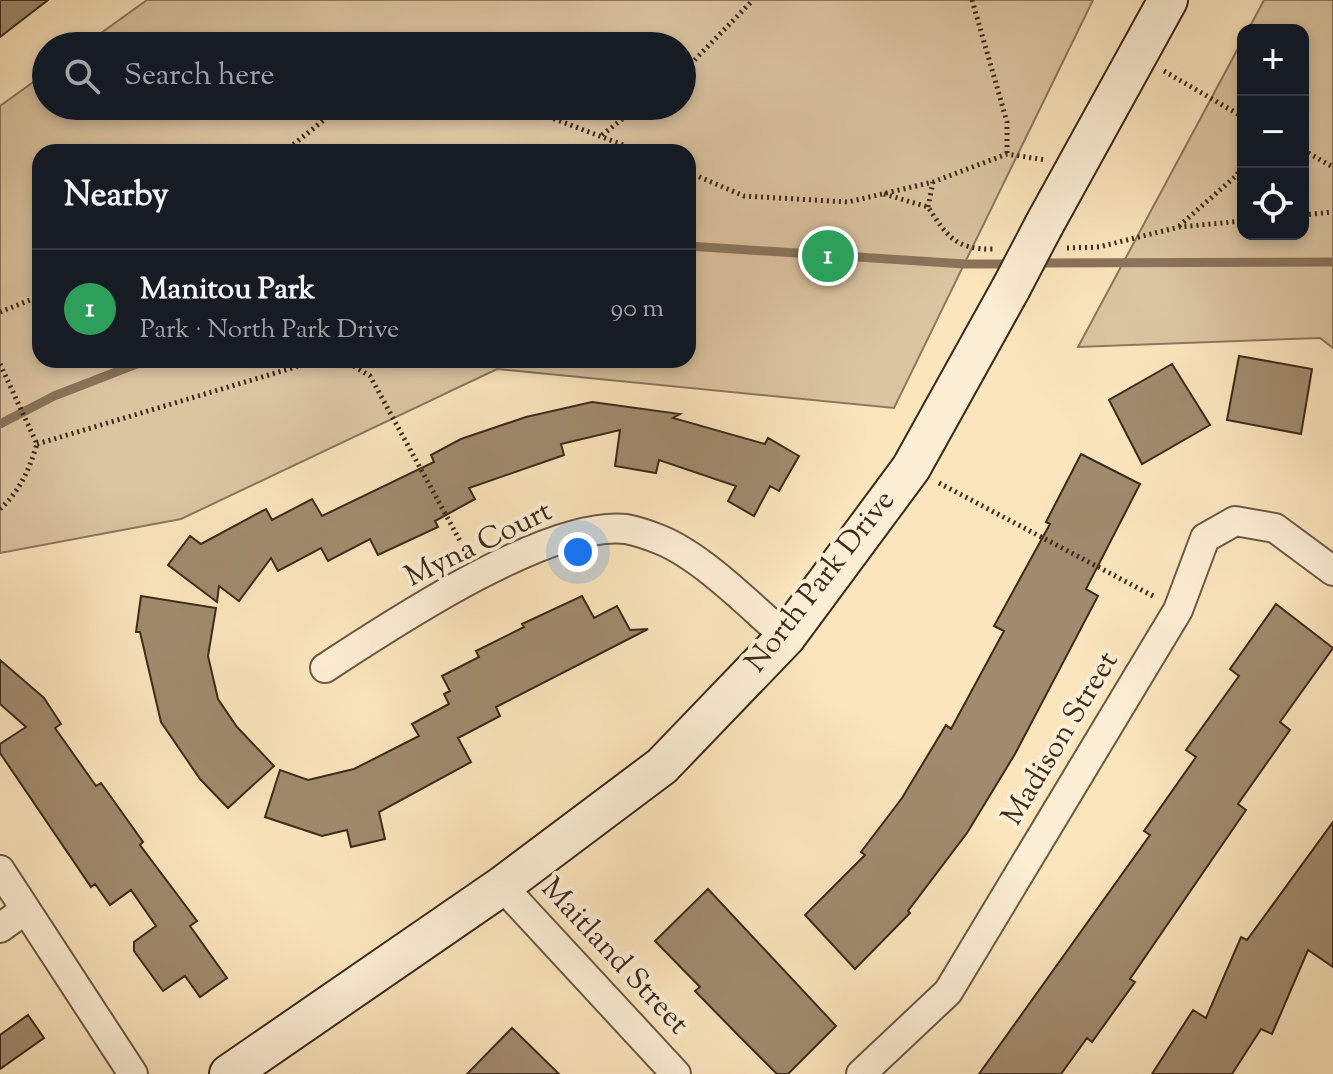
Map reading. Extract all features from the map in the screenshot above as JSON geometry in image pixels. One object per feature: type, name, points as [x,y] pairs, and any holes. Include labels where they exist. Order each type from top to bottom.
[{"type":"main road","name":"North Park Drive","points":[[229,1074],[502,886],[662,766],[786,637],[911,468],[1168,0]]},
{"type":"street","name":"Madison Street","points":[[861,1074],[948,992],[1178,610],[1205,538],[1235,521],[1275,528],[1333,571]]},
{"type":"street","name":"Myna Court","points":[[325,668],[480,577],[549,542],[587,532],[626,529],[663,541],[694,560],[786,637]]},
{"type":"street","points":[[0,870],[133,1074]]},
{"type":"street","name":"Maitland Street","points":[[502,886],[676,1074]]},
{"type":"street","points":[[0,928],[25,910]]},
{"type":"path","points":[[696,59],[753,0]]},
{"type":"path","points":[[972,0],[1007,122],[1007,154]]},
{"type":"path","points":[[1139,56],[1237,113]]},
{"type":"path","points":[[294,144],[324,120]]},
{"type":"path","points":[[560,120],[623,144]]},
{"type":"path","points":[[602,135],[621,120]]},
{"type":"path","points":[[1309,153],[1333,167]]},
{"type":"path","points":[[696,175],[744,196],[848,202],[933,182],[1007,154],[1077,166]]},
{"type":"path","points":[[1237,175],[1179,227],[1237,222]]},
{"type":"path","points":[[884,194],[928,207],[933,182]]},
{"type":"path","points":[[1309,214],[1333,212]]},
{"type":"path","points":[[0,312],[32,299]]},
{"type":"path","points":[[0,364],[37,444],[30,469],[13,497],[0,509]]},
{"type":"path","points":[[37,444],[295,368]]},
{"type":"path","points":[[357,368],[370,376],[480,577]]},
{"type":"path","points":[[911,468],[1178,610]]},
{"type":"shaded area","points":[[147,0],[1093,0],[894,408],[497,369],[181,519],[0,553],[0,106],[32,83],[32,120],[696,120],[696,32],[102,32]]},
{"type":"shaded area","points":[[1264,0],[1333,0],[1333,348],[1320,338],[1078,347],[1237,50],[1237,240],[1309,240],[1309,24],[1251,24]]},
{"type":"building","points":[[0,0],[48,0],[0,37]]},
{"type":"building","points":[[1239,356],[1312,369],[1301,434],[1227,420]]},
{"type":"building","points":[[1172,364],[1210,425],[1142,464],[1109,400]]},
{"type":"building","points":[[592,402],[680,414],[673,418],[765,444],[768,438],[799,456],[779,491],[770,486],[754,516],[728,501],[736,486],[659,460],[656,473],[615,466],[620,430],[561,444],[564,455],[469,488],[475,499],[435,521],[438,527],[378,555],[370,539],[328,561],[321,548],[278,571],[271,558],[239,601],[219,586],[217,602],[168,565],[190,536],[201,544],[266,509],[272,520],[312,499],[322,516],[434,462],[431,455],[461,439],[526,417]]},
{"type":"building","points":[[1081,454],[1140,484],[1086,589],[1098,596],[1015,754],[967,833],[908,911],[910,913],[855,969],[805,915],[865,855],[861,852],[902,798],[946,725],[951,729],[1004,631],[994,626],[1050,524],[1046,522]]},
{"type":"building","points":[[141,596],[216,608],[208,656],[218,699],[237,727],[274,766],[228,808],[200,779],[161,722],[140,632],[136,632]]},
{"type":"building","points":[[582,596],[594,618],[617,606],[630,630],[648,629],[496,707],[500,716],[458,738],[471,762],[379,812],[385,839],[351,847],[347,830],[322,836],[265,817],[280,770],[308,780],[354,769],[419,736],[412,724],[449,704],[444,694],[450,691],[442,676],[479,657],[476,651],[524,627],[522,624]]},
{"type":"building","points":[[1276,604],[1333,648],[1280,722],[1290,730],[1238,804],[1246,810],[1130,979],[1135,982],[1092,1042],[1087,1038],[1061,1074],[979,1074],[1150,835],[1144,831],[1196,757],[1186,750],[1239,676],[1230,669]]},
{"type":"building","points":[[0,660],[44,698],[61,724],[55,728],[96,786],[101,783],[143,842],[140,845],[197,921],[190,926],[227,978],[200,997],[185,976],[163,991],[134,951],[134,942],[156,926],[131,890],[110,905],[95,884],[91,887],[0,753],[0,744],[26,727],[0,704]]},
{"type":"building","points":[[1333,822],[1333,967],[1308,950],[1272,1034],[1261,1029],[1232,1074],[1152,1074],[1193,1010],[1206,1018],[1241,937],[1247,940]]},
{"type":"building","points":[[708,889],[836,1026],[788,1074],[777,1074],[737,1034],[695,991],[700,987],[655,941]]},
{"type":"building","points":[[28,1015],[44,1038],[0,1069],[0,1035]]},
{"type":"building","points":[[512,1028],[559,1074],[467,1074]]},
{"type":"waterway","points":[[696,247],[965,264],[1012,264]]},
{"type":"waterway","points":[[1035,263],[1333,262]]},
{"type":"waterway","points":[[0,424],[54,396],[126,368]]},
{"type":"place","name":"Manitou Park","points":[[828,256]]}]
